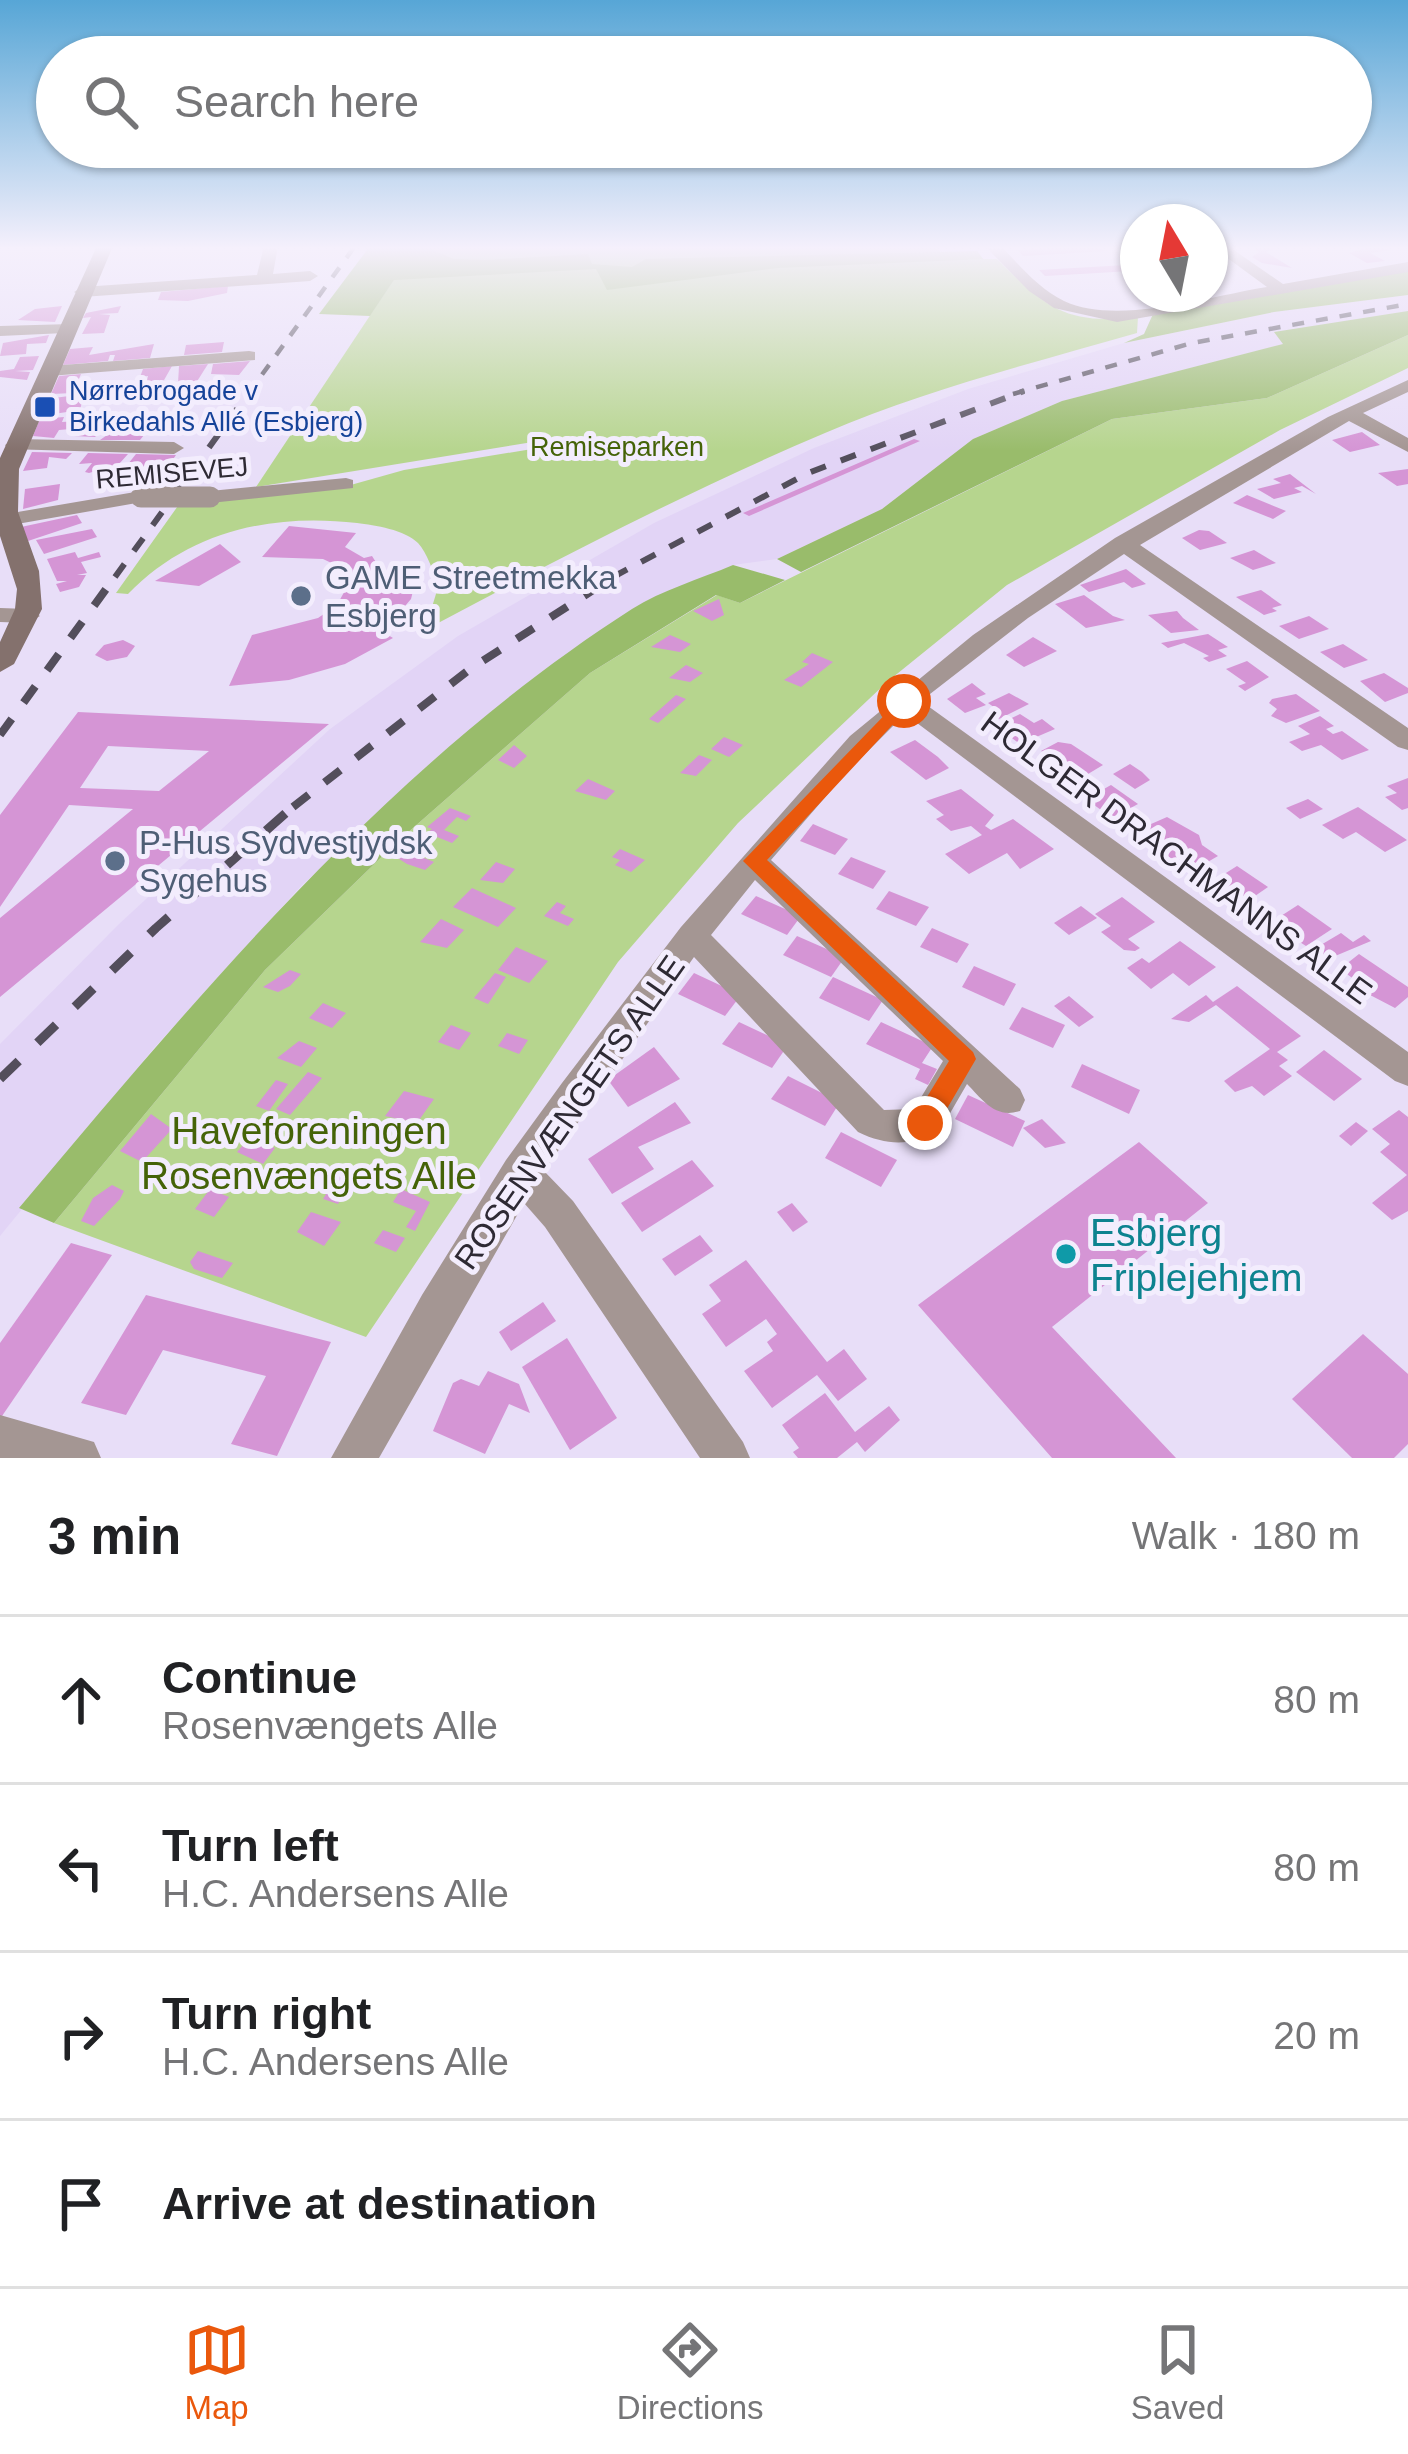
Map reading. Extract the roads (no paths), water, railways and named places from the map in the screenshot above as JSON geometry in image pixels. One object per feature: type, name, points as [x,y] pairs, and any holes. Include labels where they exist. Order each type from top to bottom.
[{"type":"street","points":[[0,664],[29,580],[3,521],[8,452],[50,371],[72,314]]},
{"type":"street","points":[[1081,314],[1128,314]]},
{"type":"street","points":[[0,332],[65,328]]},
{"type":"street","points":[[50,371],[249,356]]},
{"type":"street","name":"ROSENVÆNGETS ALLE","points":[[354,1458],[409,1355],[520,1172],[692,935],[754,861],[904,701],[1005,620],[1124,543],[1349,413],[1408,385]]},
{"type":"street","points":[[1349,413],[1408,446]]},
{"type":"street","points":[[8,452],[174,448]]},
{"type":"street","name":"REMISEVEJ","points":[[3,521],[141,497],[210,497],[346,484]]},
{"type":"street","points":[[1124,543],[1408,741]]},
{"type":"street","name":"HOLGER DRACHMANNS ALLE","points":[[904,701],[1408,1071]]},
{"type":"street","points":[[754,861],[1007,1100]]},
{"type":"street","points":[[692,935],[871,1121],[889,1129],[925,1123],[964,1059]]},
{"type":"street","points":[[520,1172],[559,1214],[727,1458]]},
{"type":"street","points":[[0,1438],[78,1458]]},
{"type":"railway","points":[[248,394],[306,314]]},
{"type":"railway","points":[[1013,394],[1192,343],[1352,314]]},
{"type":"railway","points":[[115,577],[250,391]]},
{"type":"railway","points":[[615,576],[808,473],[1024,391]]},
{"type":"railway","points":[[0,735],[117,574]]},
{"type":"railway","points":[[293,807],[470,669],[615,576]]},
{"type":"railway","points":[[0,1079],[156,928],[296,804]]},
{"type":"place","name":"Nørrebrogade v Birkedahls Allé (Esbjerg)","points":[[45,407]]},
{"type":"place","name":"GAME Streetmekka Esbjerg","points":[[301,596]]},
{"type":"place","name":"P-Hus Sydvestjydsk Sygehus","points":[[115,861]]},
{"type":"place","name":"Esbjerg Friplejehjem","points":[[1066,1254]]},
{"type":"park label","name":"Remiseparken","points":[[617,447]]},
{"type":"park label","name":"Haveforeningen Rosenvængets Alle","points":[[309,1152]]}]
